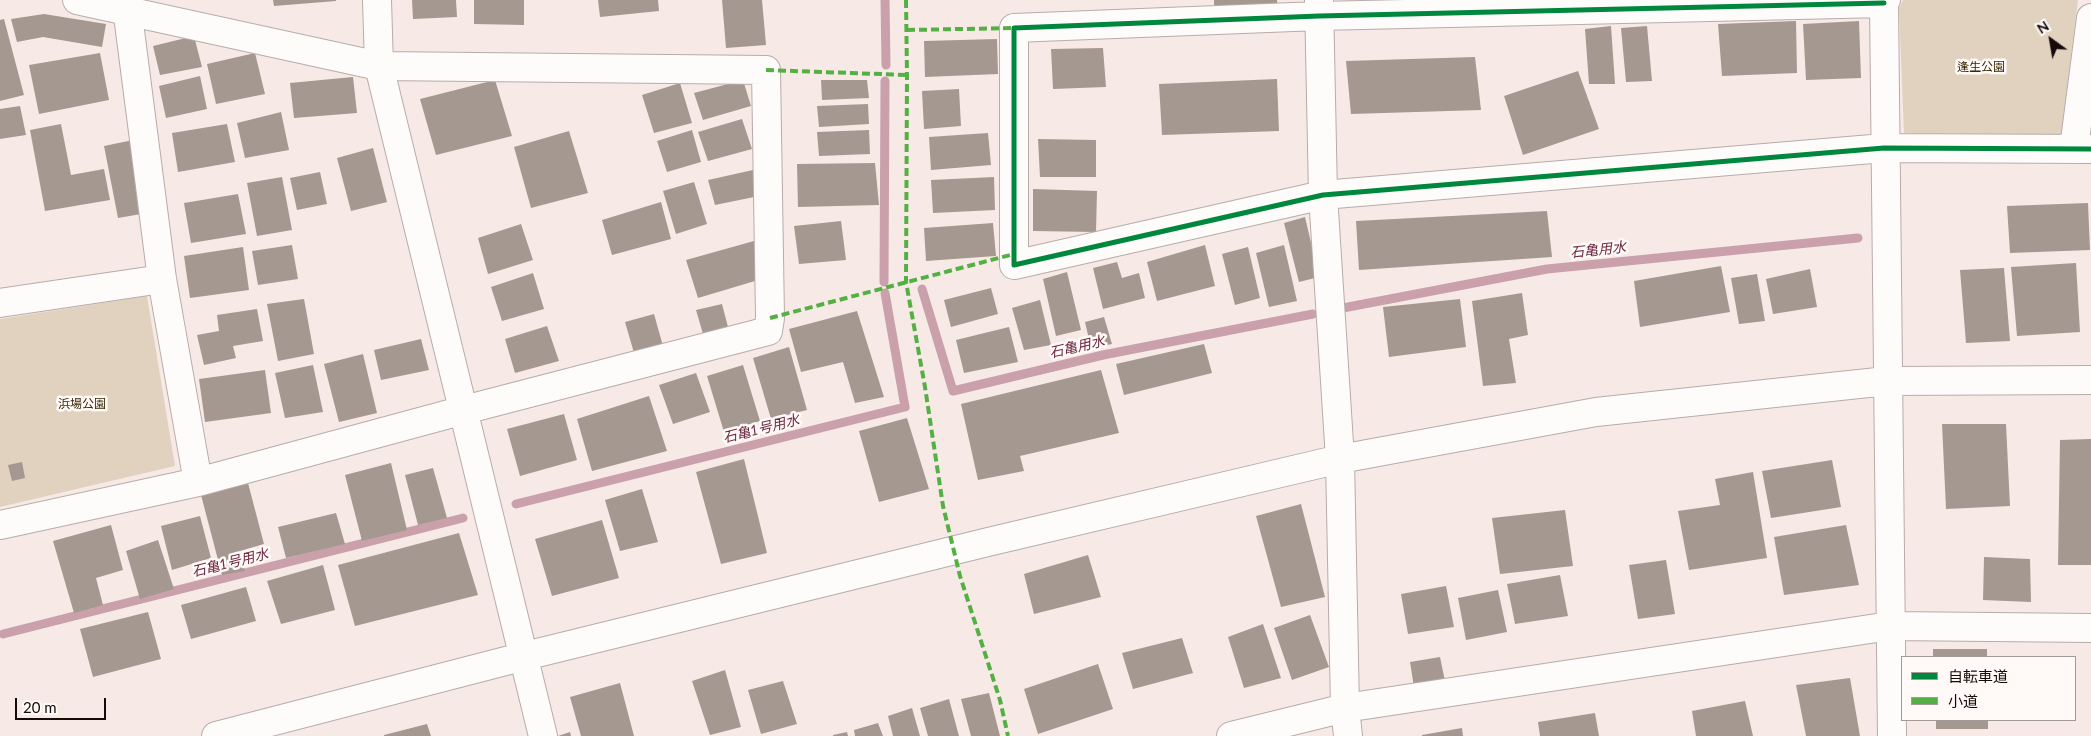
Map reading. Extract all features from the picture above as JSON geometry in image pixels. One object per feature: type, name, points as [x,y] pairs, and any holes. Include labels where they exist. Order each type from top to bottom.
[{"type":"street","points":[[0,525],[198,482],[768,331],[770,318],[766,70],[379,66],[126,6],[77,0]]},
{"type":"street","points":[[377,0],[379,66],[525,656],[543,736]]},
{"type":"street","points":[[1892,736],[1884,148],[1885,2],[1319,8],[1014,28],[1014,264],[1323,195],[1884,148],[2083,149],[2091,18]]},
{"type":"street","points":[[126,6],[162,280],[198,482]]},
{"type":"street","points":[[1319,8],[1323,195],[1340,459],[1344,708],[1348,736]]},
{"type":"street","points":[[0,303],[162,280]]},
{"type":"street","points":[[216,736],[525,656],[988,542],[1340,459],[1596,412],[1887,381],[2091,380]]},
{"type":"street","points":[[1231,736],[1344,708],[1890,626],[2091,628]]},
{"type":"green space","name":"逢生公園","points":[[1903,0],[2078,0],[2061,135],[1904,133],[1899,8]]},
{"type":"green space","name":"浜場公園","points":[[147,296],[175,466],[0,507],[0,319]]},
{"type":"building","points":[[273,0],[336,0],[336,1],[274,6]]},
{"type":"building","points":[[412,0],[456,0],[457,17],[413,19]]},
{"type":"building","points":[[474,0],[524,0],[524,25],[474,24]]},
{"type":"building","points":[[598,0],[658,0],[659,11],[600,17]]},
{"type":"building","points":[[722,0],[762,0],[766,45],[726,48]]},
{"type":"building","points":[[1214,0],[1277,0],[1278,10],[1214,9]]},
{"type":"building","points":[[44,14],[106,24],[102,47],[43,37],[17,42],[11,19]]},
{"type":"building","points":[[4,19],[24,95],[0,101],[0,20]]},
{"type":"building","points":[[1796,21],[1797,73],[1722,76],[1718,24]]},
{"type":"building","points":[[1859,21],[1861,78],[1806,80],[1803,24]]},
{"type":"building","points":[[1611,26],[1615,84],[1589,84],[1585,29]]},
{"type":"building","points":[[1647,26],[1652,81],[1626,82],[1621,28]]},
{"type":"building","points":[[194,36],[202,67],[160,75],[153,46]]},
{"type":"building","points":[[997,39],[998,74],[925,77],[924,41]]},
{"type":"building","points":[[1103,48],[1106,87],[1053,89],[1051,49]]},
{"type":"building","points":[[100,53],[109,100],[39,114],[29,65]]},
{"type":"building","points":[[255,53],[265,94],[216,104],[207,64]]},
{"type":"building","points":[[1475,57],[1481,110],[1351,114],[1346,61]]},
{"type":"building","points":[[1578,71],[1599,129],[1523,155],[1504,96]]},
{"type":"building","points":[[200,76],[207,109],[166,118],[159,86]]},
{"type":"building","points":[[353,77],[357,113],[294,118],[290,83]]},
{"type":"building","points":[[1277,79],[1279,131],[1162,135],[1159,84]]},
{"type":"building","points":[[495,80],[512,136],[436,155],[420,99]]},
{"type":"building","points":[[743,80],[751,106],[703,120],[694,93]]},
{"type":"building","points":[[821,80],[867,80],[869,98],[822,100]]},
{"type":"building","points":[[680,83],[692,123],[654,133],[642,95]]},
{"type":"building","points":[[959,89],[961,126],[924,129],[922,91]]},
{"type":"building","points":[[868,104],[869,124],[819,127],[817,106]]},
{"type":"building","points":[[20,106],[26,135],[0,139],[0,109]]},
{"type":"building","points":[[281,112],[289,150],[245,158],[237,123]]},
{"type":"building","points":[[742,119],[752,149],[708,161],[698,132]]},
{"type":"building","points":[[61,124],[71,175],[104,169],[110,200],[45,211],[30,130]]},
{"type":"building","points":[[227,124],[235,162],[178,172],[172,133]]},
{"type":"building","points":[[692,130],[701,162],[667,172],[657,141]]},
{"type":"building","points":[[869,130],[870,154],[819,156],[817,132]]},
{"type":"building","points":[[569,131],[588,193],[531,208],[514,147]]},
{"type":"building","points":[[988,133],[991,165],[931,170],[929,137]]},
{"type":"building","points":[[1038,139],[1096,140],[1096,177],[1040,177]]},
{"type":"building","points":[[133,140],[147,213],[118,218],[104,146]]},
{"type":"building","points":[[373,148],[387,202],[351,211],[337,158]]},
{"type":"building","points":[[875,163],[879,205],[798,207],[797,164]]},
{"type":"building","points":[[753,170],[759,196],[715,205],[708,180]]},
{"type":"building","points":[[320,172],[327,204],[297,210],[290,178]]},
{"type":"building","points":[[282,177],[292,230],[257,236],[247,183]]},
{"type":"building","points":[[994,177],[995,210],[933,213],[931,180]]},
{"type":"building","points":[[694,182],[707,224],[676,234],[663,191]]},
{"type":"building","points":[[1033,189],[1097,191],[1096,232],[1033,231]]},
{"type":"building","points":[[238,194],[246,234],[191,243],[184,203]]},
{"type":"building","points":[[661,202],[671,239],[612,255],[602,220]]},
{"type":"building","points":[[2088,203],[2090,250],[2010,253],[2007,206]]},
{"type":"building","points":[[1547,211],[1552,257],[1359,270],[1356,221]]},
{"type":"building","points":[[1305,217],[1319,277],[1299,282],[1284,223]]},
{"type":"building","points":[[841,221],[846,260],[799,264],[794,226]]},
{"type":"building","points":[[993,223],[996,256],[926,261],[924,228]]},
{"type":"building","points":[[521,224],[533,260],[488,274],[478,238]]},
{"type":"building","points":[[754,241],[765,278],[698,298],[686,260]]},
{"type":"building","points":[[292,245],[298,279],[258,285],[252,251]]},
{"type":"building","points":[[1205,245],[1215,286],[1157,301],[1147,262]]},
{"type":"building","points":[[1284,245],[1297,301],[1269,307],[1256,253]]},
{"type":"building","points":[[243,247],[249,290],[190,298],[184,256]]},
{"type":"building","points":[[1248,247],[1260,298],[1235,305],[1222,254]]},
{"type":"building","points":[[1117,262],[1122,278],[1139,273],[1145,298],[1103,309],[1093,268]]},
{"type":"building","points":[[2076,263],[2080,332],[2017,336],[2011,267]]},
{"type":"building","points":[[1721,266],[1730,312],[1640,327],[1634,281]]},
{"type":"building","points":[[2004,268],[2010,341],[1966,343],[1960,270]]},
{"type":"building","points":[[1810,269],[1817,307],[1773,314],[1766,279]]},
{"type":"building","points":[[1067,272],[1081,330],[1056,336],[1043,279]]},
{"type":"building","points":[[533,273],[544,309],[502,321],[491,287]]},
{"type":"building","points":[[1757,274],[1765,321],[1739,324],[1731,278]]},
{"type":"building","points":[[991,288],[998,314],[951,327],[944,300]]},
{"type":"building","points":[[1522,293],[1528,335],[1509,339],[1516,383],[1483,386],[1472,301]]},
{"type":"building","points":[[304,299],[314,354],[278,361],[267,304]]},
{"type":"building","points":[[1460,299],[1466,347],[1389,357],[1383,307]]},
{"type":"building","points":[[1040,300],[1051,345],[1024,350],[1012,308]]},
{"type":"building","points":[[722,304],[728,327],[703,334],[696,310]]},
{"type":"building","points":[[257,309],[263,341],[233,346],[236,358],[204,365],[197,335],[219,331],[217,315]]},
{"type":"building","points":[[857,311],[884,397],[855,403],[843,362],[801,372],[789,329]]},
{"type":"building","points":[[654,314],[663,346],[634,353],[625,322]]},
{"type":"building","points":[[1104,317],[1112,344],[1091,348],[1085,322]]},
{"type":"building","points":[[547,326],[559,361],[515,373],[505,339]]},
{"type":"building","points":[[1009,327],[1018,362],[964,373],[956,340]]},
{"type":"building","points":[[421,339],[429,370],[381,380],[374,350]]},
{"type":"building","points":[[1204,344],[1212,373],[1124,395],[1116,364]]},
{"type":"building","points":[[789,347],[807,410],[771,419],[753,358]]},
{"type":"building","points":[[363,354],[377,413],[339,422],[324,364]]},
{"type":"building","points":[[313,365],[323,412],[285,418],[275,373]]},
{"type":"building","points":[[743,365],[760,421],[724,432],[707,376]]},
{"type":"building","points":[[265,370],[271,413],[205,422],[199,379]]},
{"type":"building","points":[[1101,370],[1119,433],[1020,456],[1024,471],[978,480],[961,404]]},
{"type":"building","points":[[696,373],[710,412],[673,424],[659,385]]},
{"type":"building","points":[[649,396],[667,451],[592,471],[577,419]]},
{"type":"building","points":[[564,414],[577,460],[520,476],[507,429]]},
{"type":"building","points":[[907,418],[929,489],[879,502],[859,431]]},
{"type":"building","points":[[1942,424],[2006,424],[2010,506],[1946,509]]},
{"type":"building","points":[[2091,439],[2091,565],[2058,565],[2060,440]]},
{"type":"building","points":[[744,459],[767,553],[721,564],[696,472]]},
{"type":"building","points":[[1832,460],[1841,507],[1771,518],[1762,471]]},
{"type":"building","points":[[22,462],[25,478],[12,481],[8,465]]},
{"type":"building","points":[[391,463],[407,530],[362,541],[345,475]]},
{"type":"building","points":[[433,468],[447,518],[418,525],[405,475]]},
{"type":"building","points":[[1753,472],[1767,558],[1689,570],[1678,511],[1720,505],[1715,479]]},
{"type":"building","points":[[248,483],[264,544],[240,551],[245,571],[222,575],[201,495]]},
{"type":"building","points":[[642,489],[658,542],[620,551],[605,500]]},
{"type":"building","points":[[1301,504],[1325,597],[1281,607],[1256,516]]},
{"type":"building","points":[[1565,510],[1573,566],[1500,574],[1492,518]]},
{"type":"building","points":[[336,513],[345,544],[286,558],[278,527]]},
{"type":"building","points":[[200,516],[211,558],[172,570],[161,526]]},
{"type":"building","points":[[602,520],[619,578],[552,596],[535,539]]},
{"type":"building","points":[[111,525],[123,570],[96,578],[103,605],[74,613],[53,541]]},
{"type":"building","points":[[1846,525],[1859,585],[1784,595],[1774,537]]},
{"type":"building","points":[[459,533],[478,595],[355,626],[338,565]]},
{"type":"building","points":[[158,540],[174,589],[140,599],[126,551]]},
{"type":"building","points":[[1088,555],[1101,597],[1034,614],[1024,574]]},
{"type":"building","points":[[1984,557],[2030,559],[2031,602],[1983,600]]},
{"type":"building","points":[[1666,560],[1675,614],[1638,619],[1629,565]]},
{"type":"building","points":[[323,565],[335,610],[281,624],[267,581]]},
{"type":"building","points":[[1560,575],[1568,616],[1515,624],[1507,584]]},
{"type":"building","points":[[1446,586],[1454,627],[1408,634],[1401,594]]},
{"type":"building","points":[[246,587],[256,621],[191,639],[181,605]]},
{"type":"building","points":[[1498,590],[1507,632],[1466,640],[1458,598]]},
{"type":"building","points":[[148,612],[161,659],[93,677],[80,629]]},
{"type":"building","points":[[1310,615],[1329,667],[1292,680],[1274,628]]},
{"type":"building","points":[[1263,624],[1281,678],[1244,688],[1228,637]]},
{"type":"building","points":[[1182,638],[1193,673],[1133,689],[1122,653]]},
{"type":"building","points":[[1933,649],[1987,649],[1987,656],[1933,656]]},
{"type":"building","points":[[1440,657],[1445,681],[1414,687],[1410,662]]},
{"type":"building","points":[[1098,664],[1113,709],[1038,734],[1024,689]]},
{"type":"building","points":[[725,670],[741,727],[710,735],[692,681]]},
{"type":"building","points":[[1850,678],[1860,736],[1806,736],[1796,685]]},
{"type":"building","points":[[783,681],[797,724],[761,734],[748,690]]},
{"type":"building","points":[[620,683],[634,736],[581,736],[570,697]]},
{"type":"building","points":[[989,693],[1000,736],[971,736],[961,699]]},
{"type":"building","points":[[949,699],[959,736],[928,736],[920,708]]},
{"type":"building","points":[[1745,701],[1753,736],[1696,736],[1692,711]]},
{"type":"building","points":[[912,708],[920,736],[893,736],[888,716]]},
{"type":"building","points":[[1595,713],[1599,736],[1540,736],[1538,722]]},
{"type":"building","points":[[1936,721],[1988,721],[1988,729],[1936,729]]},
{"type":"building","points":[[878,723],[883,736],[855,736],[854,730]]},
{"type":"building","points":[[427,724],[431,736],[384,736],[384,735]]},
{"type":"building","points":[[1462,728],[1463,736],[1422,736],[1422,735]]},
{"type":"building","points":[[570,732],[571,736],[558,736]]},
{"type":"building","points":[[847,732],[848,736],[833,736],[833,735]]},
{"type":"waterway","name":"石亀用水","points":[[885,0],[886,65]]},
{"type":"waterway","name":"石亀用水","points":[[884,282],[885,81]]},
{"type":"waterway","name":"石亀用水","points":[[1343,308],[1547,269],[1858,238]]},
{"type":"waterway","name":"石亀用水","points":[[922,289],[953,391],[1103,355],[1313,314]]},
{"type":"waterway","name":"石亀1号用水","points":[[516,504],[905,407],[885,293]]},
{"type":"waterway","name":"石亀1号用水","points":[[3,634],[463,518]]},
{"type":"marked path","points":[[906,0],[906,282],[925,387],[943,506],[960,576],[1000,700],[1008,736]]},
{"type":"marked path","points":[[907,30],[1014,28]]},
{"type":"marked path","points":[[766,70],[907,75]]},
{"type":"marked path","points":[[770,318],[1014,254]]},
{"type":"cycle path","points":[[1884,3],[1319,16],[1014,28],[1014,265],[1323,195],[1884,148],[2091,149]]}]
